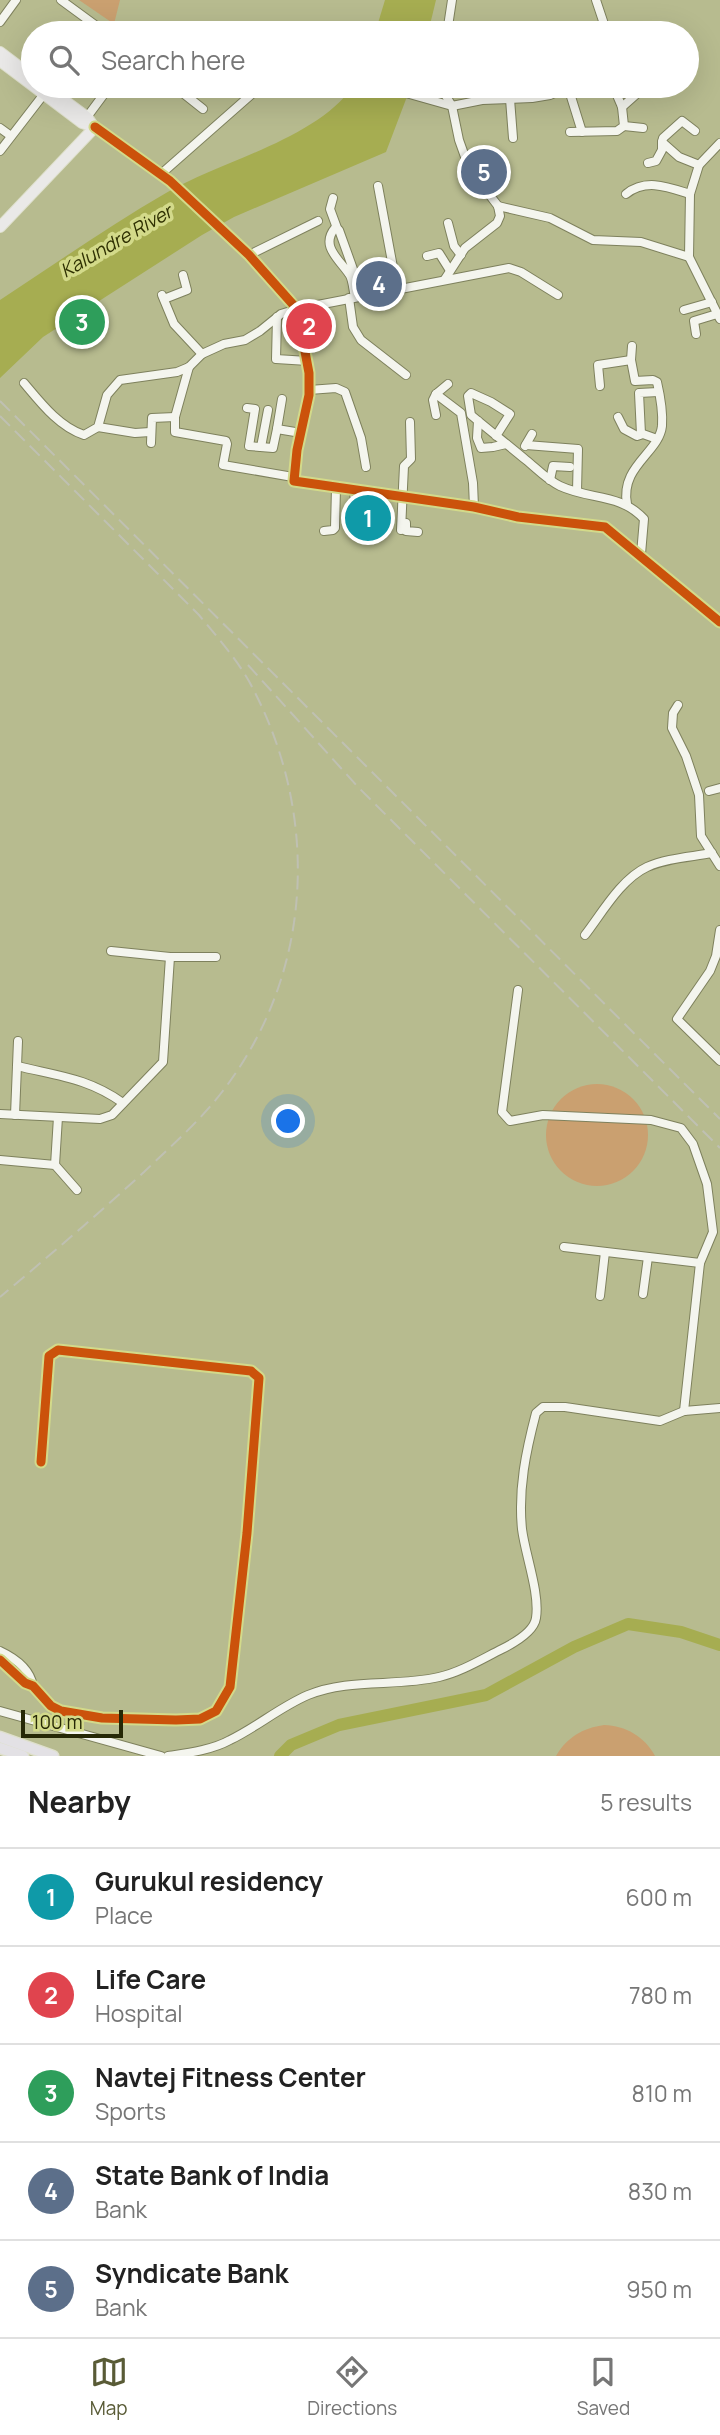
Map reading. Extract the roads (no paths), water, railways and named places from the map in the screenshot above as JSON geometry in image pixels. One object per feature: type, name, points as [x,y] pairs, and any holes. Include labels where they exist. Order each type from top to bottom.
[{"type":"highway","points":[[0,1737],[54,1756]]},
{"type":"highway","points":[[0,1748],[23,1756]]},
{"type":"main road","points":[[0,52],[21,68]]},
{"type":"main road","points":[[0,61],[21,75]]},
{"type":"main road","points":[[53,98],[82,123],[95,127]]},
{"type":"main road","points":[[67,98],[95,127]]},
{"type":"main road","points":[[0,227],[95,127]]},
{"type":"street","points":[[0,22],[16,0]]},
{"type":"street","points":[[61,0],[90,21]]},
{"type":"street","points":[[449,21],[452,0]]},
{"type":"street","points":[[596,0],[603,21]]},
{"type":"street","points":[[0,150],[38,98]]},
{"type":"street","points":[[86,117],[101,98]]},
{"type":"street","points":[[189,98],[203,109]]},
{"type":"street","points":[[161,174],[247,98]]},
{"type":"street","points":[[420,98],[452,106],[482,100],[520,98]]},
{"type":"street","points":[[445,279],[449,269],[474,239],[499,219],[498,206],[469,168],[459,140],[452,106],[447,98]]},
{"type":"street","points":[[572,98],[582,131]]},
{"type":"street","points":[[616,98],[624,126]]},
{"type":"street","points":[[617,103],[627,98]]},
{"type":"street","points":[[510,99],[513,138]]},
{"type":"street","points":[[648,163],[656,160],[662,150],[663,138],[682,121],[695,131]]},
{"type":"street","points":[[570,132],[617,131],[624,126],[643,128]]},
{"type":"street","points":[[95,127],[170,181],[249,256],[297,309],[307,361],[309,390],[294,481],[474,507],[517,517],[605,527],[720,622]]},
{"type":"street","points":[[0,128],[11,136]]},
{"type":"street","points":[[662,142],[679,157],[699,164]]},
{"type":"street","points":[[696,334],[693,322],[716,317],[689,257],[690,194],[699,164],[720,144]]},
{"type":"street","points":[[626,194],[650,184],[690,194]]},
{"type":"street","points":[[378,186],[397,289]]},
{"type":"street","points":[[333,198],[330,209],[353,268],[349,274],[355,333],[406,375]]},
{"type":"street","points":[[498,206],[550,218],[593,240],[641,242],[689,257]]},
{"type":"street","points":[[249,256],[318,221]]},
{"type":"street","points":[[448,223],[454,246],[461,255]]},
{"type":"street","points":[[337,228],[329,236],[329,244],[349,274]]},
{"type":"street","points":[[427,256],[439,253],[449,269]]},
{"type":"street","points":[[98,428],[107,395],[120,380],[177,372],[189,367],[202,354],[224,344],[245,340],[277,317],[297,309],[509,268],[521,272],[558,295]]},
{"type":"street","points":[[183,275],[187,290],[163,297],[174,324],[202,354]]},
{"type":"street","points":[[684,310],[708,303]]},
{"type":"street","points":[[277,317],[276,359],[307,361]]},
{"type":"street","points":[[627,504],[626,485],[657,439],[662,426],[656,380],[635,381],[631,360],[632,346]]},
{"type":"street","points":[[600,386],[598,365],[631,360]]},
{"type":"street","points":[[189,367],[175,417],[175,432],[227,444],[220,464],[293,477]]},
{"type":"street","points":[[24,383],[72,431],[84,435],[98,428],[135,433],[150,432]]},
{"type":"street","points":[[436,415],[433,400],[448,384]]},
{"type":"street","points":[[309,390],[336,388],[345,392],[361,438],[366,467]]},
{"type":"street","points":[[641,434],[639,393],[659,392]]},
{"type":"street","points":[[496,436],[510,414],[471,393],[468,396],[469,412],[496,436],[559,486],[627,504],[644,519],[641,555]]},
{"type":"street","points":[[436,394],[461,413]]},
{"type":"street","points":[[465,397],[461,413],[473,483],[474,507]]},
{"type":"street","points":[[280,411],[251,409],[248,444],[273,448],[277,429],[280,411],[282,399]]},
{"type":"street","points":[[261,447],[268,410]]},
{"type":"street","points":[[150,443],[152,418],[175,417]]},
{"type":"street","points":[[618,418],[627,431],[637,436],[641,434],[657,439]]},
{"type":"street","points":[[478,421],[477,438],[481,448],[506,444]]},
{"type":"street","points":[[410,422],[411,458],[404,466],[403,527],[406,531],[418,532]]},
{"type":"street","points":[[277,429],[301,433]]},
{"type":"street","points":[[520,455],[532,434]]},
{"type":"street","points":[[526,445],[578,449],[577,492]]},
{"type":"street","points":[[551,480],[553,466],[570,467]]},
{"type":"street","points":[[324,531],[335,528],[336,488]]},
{"type":"street","points":[[354,491],[356,517]]},
{"type":"street","points":[[678,705],[673,713],[672,727],[686,756],[699,794],[701,836],[720,866]]},
{"type":"street","points":[[709,791],[720,788]]},
{"type":"street","points":[[585,935],[621,888],[644,868],[712,853]]},
{"type":"street","points":[[720,929],[714,964],[677,1019],[720,1061]]},
{"type":"street","points":[[111,951],[170,957],[216,957]]},
{"type":"street","points":[[0,1114],[100,1119],[112,1115],[163,1062],[170,957]]},
{"type":"street","points":[[518,990],[502,1112],[510,1121],[543,1115],[651,1120],[681,1128],[693,1144],[707,1184],[712,1211],[712,1232],[700,1264],[684,1411]]},
{"type":"street","points":[[15,1115],[18,1041]]},
{"type":"street","points":[[17,1066],[85,1082],[102,1088],[123,1103]]},
{"type":"street","points":[[55,1165],[58,1117]]},
{"type":"street","points":[[0,1160],[55,1165],[77,1190]]},
{"type":"street","points":[[564,1248],[700,1264]]},
{"type":"street","points":[[600,1296],[605,1252]]},
{"type":"street","points":[[643,1294],[648,1257]]},
{"type":"street","points":[[0,1651],[19,1661],[33,1686],[51,1706],[61,1711],[102,1718],[200,1719],[216,1711],[230,1687],[247,1533],[259,1378],[251,1371],[58,1350],[48,1356],[41,1462]]},
{"type":"street","points":[[168,1756],[190,1753],[228,1741],[279,1709],[328,1688],[440,1677],[513,1643],[526,1633],[536,1621],[536,1606],[522,1530],[521,1501],[529,1440],[536,1413],[543,1407],[565,1407],[660,1421],[684,1411],[720,1408]]},
{"type":"street","points":[[0,1660],[25,1683],[33,1686]]},
{"type":"street","points":[[0,1712],[161,1756]]},
{"type":"water","points":[[385,0],[436,0],[431,21],[379,21]]},
{"type":"water","name":"Kalundre River","points":[[343,98],[406,98],[386,152],[234,217],[202,235],[43,337],[0,378],[0,300],[166,193],[293,135],[337,105]]},
{"type":"waterway","points":[[280,1756],[291,1745],[339,1725],[486,1695],[574,1647],[628,1624],[681,1632],[720,1645]]},
{"type":"railway","points":[[0,401],[720,1119]]},
{"type":"railway","points":[[0,416],[199,615],[245,674],[273,734],[289,786],[297,839],[297,892],[290,945],[275,996],[253,1046],[222,1092],[194,1124],[144,1172],[0,1297]]},
{"type":"railway","points":[[248,665],[358,787],[720,1148]]},
{"type":"place","name":"Syndicate Bank","points":[[484,172]]},
{"type":"place","name":"State Bank of India","points":[[379,284]]},
{"type":"place","name":"Navtej Fitness Center","points":[[82,322]]},
{"type":"place","name":"Life Care","points":[[309,326]]},
{"type":"place","name":"Gurukul residency","points":[[368,518]]}]
